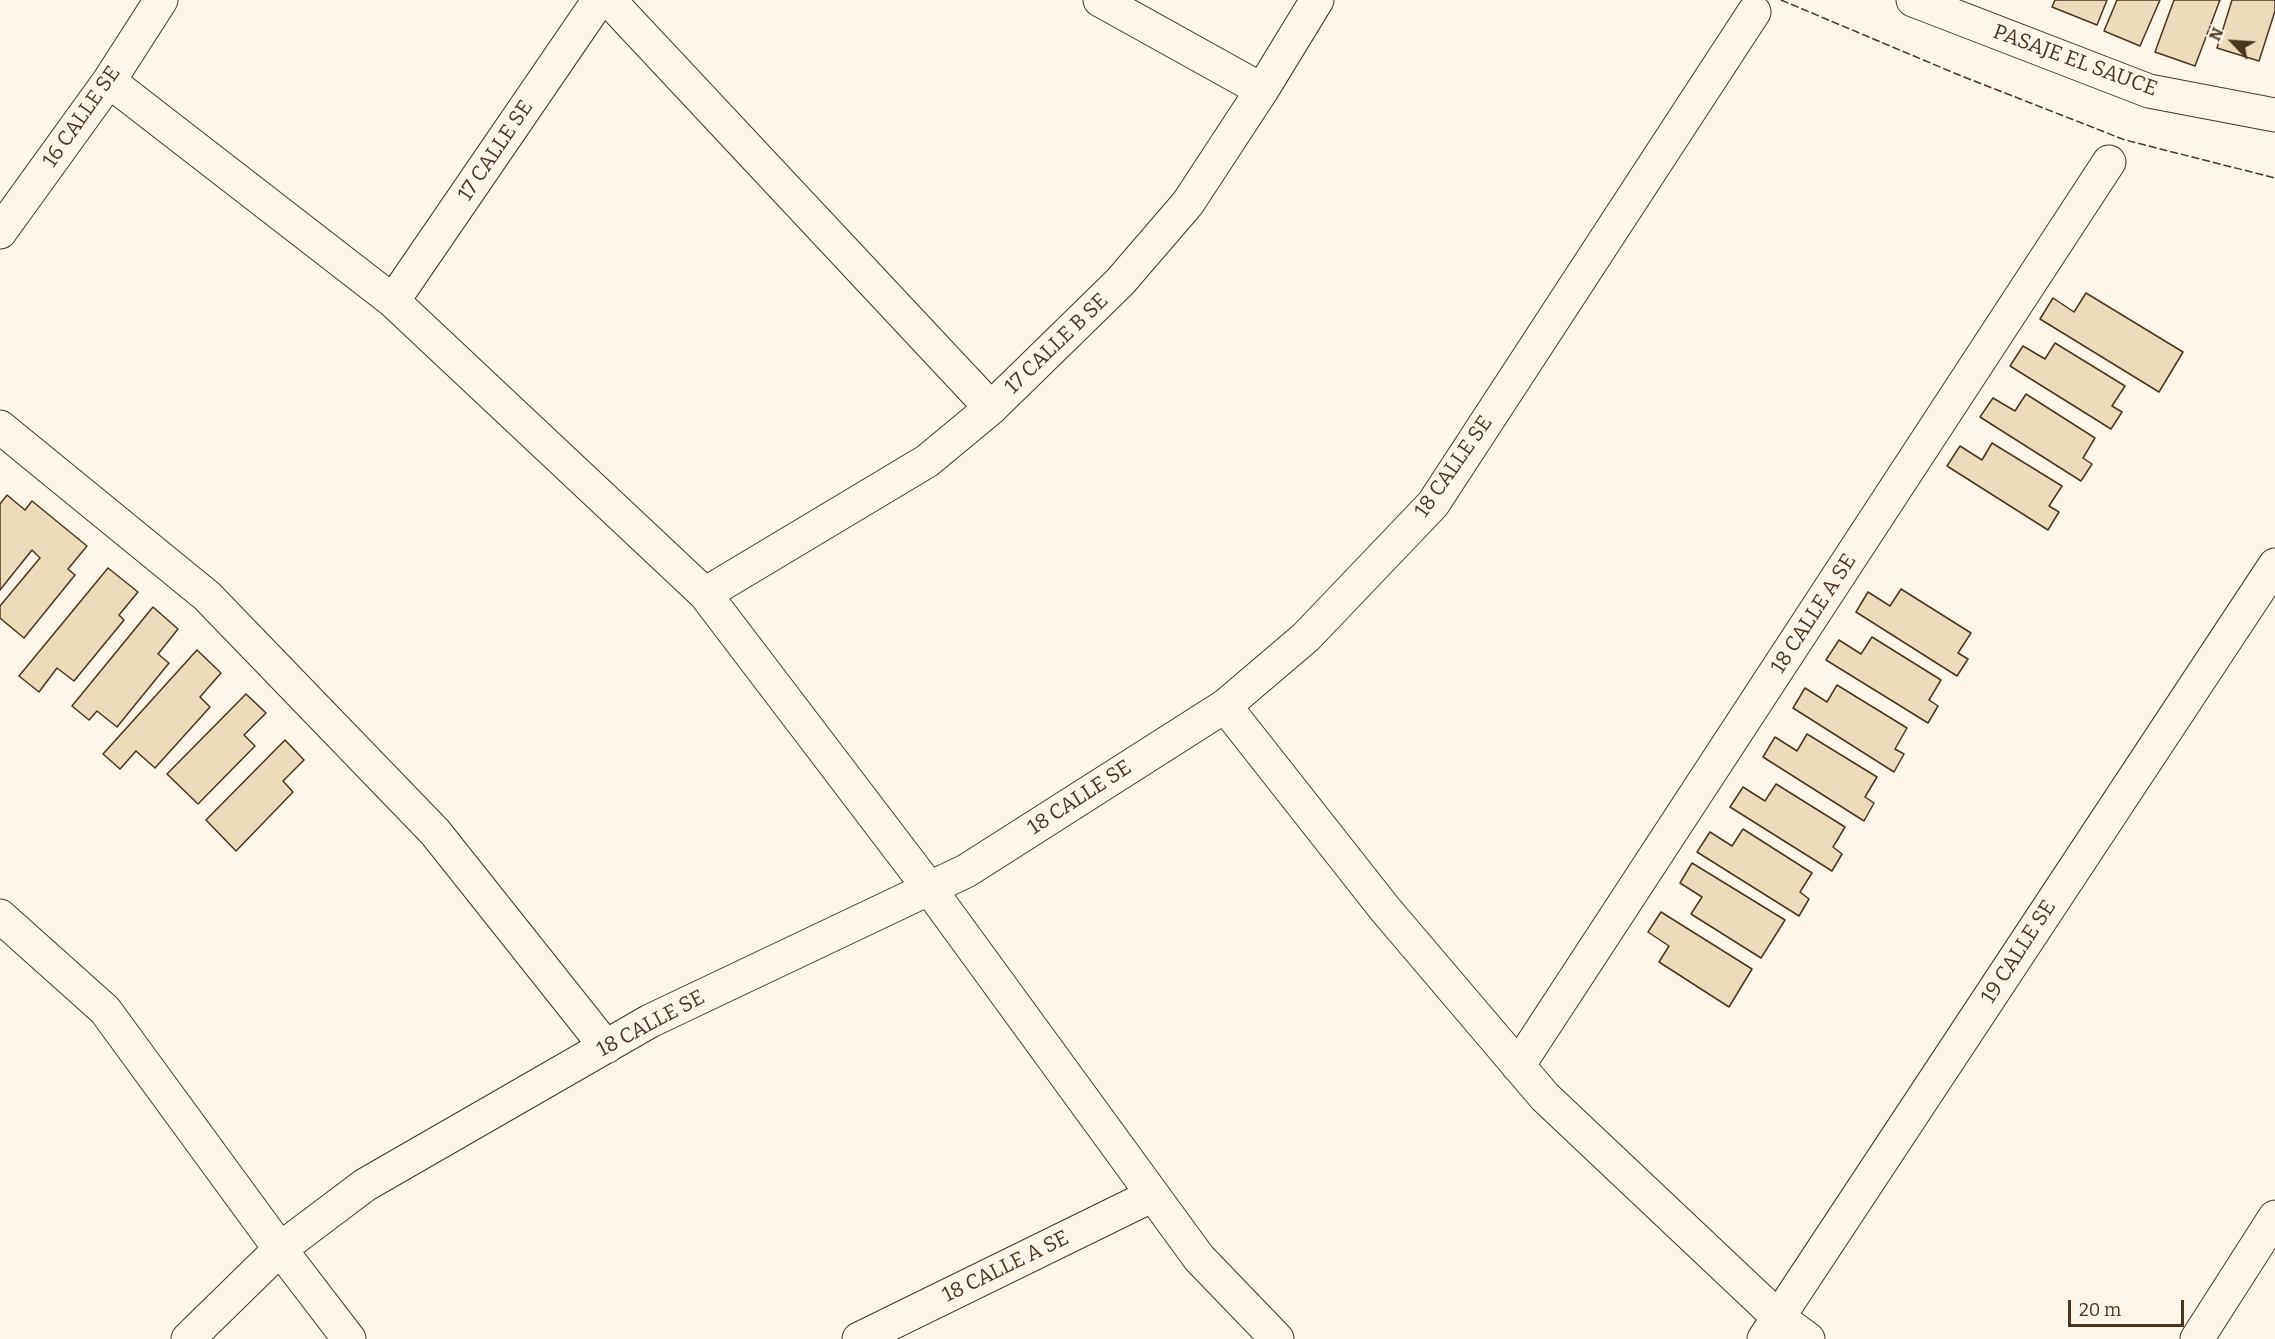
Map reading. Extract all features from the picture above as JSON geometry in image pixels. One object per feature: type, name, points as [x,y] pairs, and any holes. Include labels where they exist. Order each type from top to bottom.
[{"type":"street","name":"16 CALLE SE","points":[[0,232],[109,81],[161,0]]},
{"type":"street","name":"17 CALLE SE","points":[[393,301],[599,0]]},
{"type":"street","points":[[609,0],[991,408]]},
{"type":"street","points":[[1100,0],[1262,90]]},
{"type":"street","name":"17 CALLE B SE","points":[[705,594],[927,461],[991,408],[1120,282],[1188,203],[1262,90],[1317,0]]},
{"type":"street","name":"PASAJE EL SAUCE","points":[[1913,0],[2149,91],[2275,115]]},
{"type":"street","name":"18 CALLE SE","points":[[188,1339],[280,1249],[365,1185],[650,1021],[966,871],[1225,706],[1306,637],[1433,504],[1754,12]]},
{"type":"street","points":[[109,81],[393,301],[705,594],[929,888],[1199,1257],[1277,1339]]},
{"type":"street","name":"18 CALLE A SE","points":[[1518,1065],[2109,162]]},
{"type":"street","points":[[0,427],[207,596],[435,832],[606,1047]]},
{"type":"street","name":"19 CALLE SE","points":[[1771,1328],[2275,565]]},
{"type":"street","points":[[1225,706],[1385,909],[1545,1097],[1771,1328],[1808,1339]]},
{"type":"street","points":[[0,916],[105,1010],[280,1249],[349,1339]]},
{"type":"street","name":"18 CALLE A SE","points":[[859,1339],[1153,1195]]},
{"type":"street","points":[[2197,1339],[2275,1216]]},
{"type":"building","points":[[2055,0],[2107,0],[2097,25],[2052,7]]},
{"type":"building","points":[[2117,0],[2160,0],[2140,46],[2104,31]]},
{"type":"building","points":[[2174,0],[2220,0],[2195,66],[2155,52]]},
{"type":"building","points":[[2232,0],[2275,0],[2275,11],[2259,61],[2217,48]]},
{"type":"building","points":[[2086,293],[2183,352],[2159,392],[2040,319],[2053,298],[2074,312]]},
{"type":"building","points":[[2055,343],[2125,386],[2112,406],[2122,412],[2111,429],[2010,366],[2023,346],[2045,359]]},
{"type":"building","points":[[2026,394],[2095,438],[2083,458],[2092,464],[2081,481],[1980,417],[1993,398],[2015,411]]},
{"type":"building","points":[[1992,443],[2062,486],[2049,506],[2059,512],[2048,530],[1947,466],[1960,446],[1982,460]]},
{"type":"building","points":[[7,495],[25,510],[32,501],[87,546],[68,569],[75,575],[24,638],[0,618],[0,606],[40,558],[32,550],[0,590],[0,504]]},
{"type":"building","points":[[108,568],[138,592],[119,615],[124,620],[74,681],[57,668],[39,692],[19,676]]},
{"type":"building","points":[[1901,589],[1971,633],[1958,653],[1968,659],[1957,676],[1856,612],[1868,592],[1890,606]]},
{"type":"building","points":[[153,607],[178,629],[158,654],[169,663],[117,727],[97,711],[89,720],[72,706]]},
{"type":"building","points":[[1872,637],[1941,680],[1929,700],[1938,706],[1928,723],[1826,660],[1839,640],[1861,654]]},
{"type":"building","points":[[197,650],[221,673],[200,697],[210,707],[155,768],[136,751],[120,769],[103,754]]},
{"type":"building","points":[[1837,685],[1907,728],[1895,749],[1904,754],[1894,772],[1793,708],[1805,688],[1827,702]]},
{"type":"building","points":[[246,694],[266,713],[244,735],[255,746],[198,804],[167,774]]},
{"type":"building","points":[[1807,734],[1877,777],[1865,797],[1874,803],[1864,821],[1763,757],[1775,737],[1797,751]]},
{"type":"building","points":[[285,740],[304,760],[283,781],[293,792],[236,851],[206,820]]},
{"type":"building","points":[[1776,784],[1845,827],[1833,847],[1842,854],[1832,871],[1730,807],[1743,787],[1765,801]]},
{"type":"building","points":[[1743,829],[1812,873],[1800,892],[1809,899],[1799,916],[1697,852],[1710,832],[1732,846]]},
{"type":"building","points":[[1692,863],[1785,920],[1761,958],[1691,914],[1702,897],[1680,883]]},
{"type":"building","points":[[1661,912],[1752,969],[1729,1007],[1659,962],[1669,946],[1648,932]]},
{"type":"fence","points":[[1781,0],[1959,75],[2125,140],[2275,178]]}]
